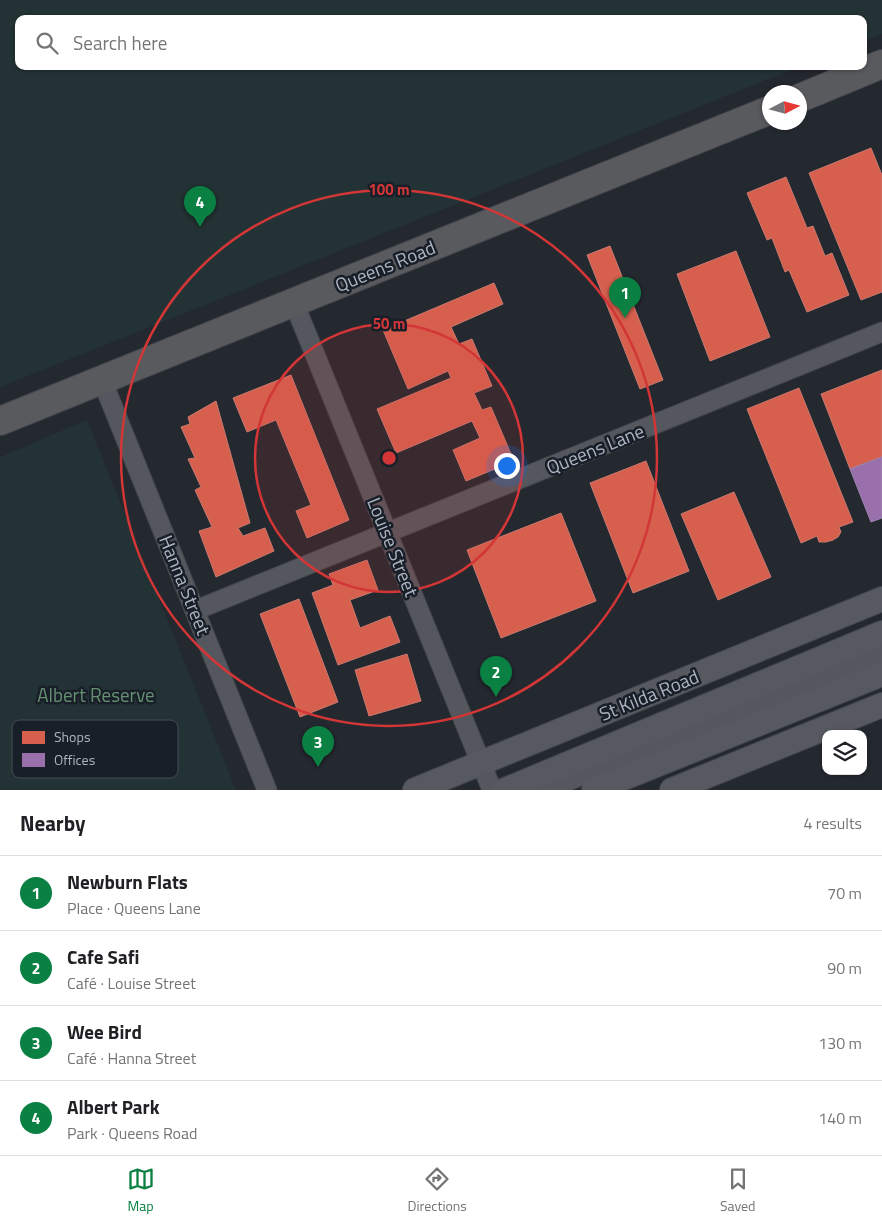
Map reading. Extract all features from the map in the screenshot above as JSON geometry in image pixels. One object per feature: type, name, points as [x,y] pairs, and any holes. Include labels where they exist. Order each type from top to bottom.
[{"type":"highway","points":[[807,96],[880,71]]},
{"type":"highway","name":"Queens Road","points":[[0,421],[762,113]]},
{"type":"main road","name":"St Kilda Road","points":[[415,790],[882,599]]},
{"type":"main road","name":"St Kilda Road","points":[[505,790],[882,633]]},
{"type":"main road","points":[[600,789],[882,674]]},
{"type":"main road","points":[[672,790],[882,705]]},
{"type":"street","name":"Louise Street","points":[[294,303],[492,790]]},
{"type":"street","name":"Queens Lane","points":[[196,610],[882,332]]},
{"type":"street","name":"Hanna Street","points":[[102,380],[267,790]]},
{"type":"street","points":[[546,790],[882,653]]},
{"type":"green space","points":[[0,0],[882,0],[882,34],[867,40],[867,15],[15,15],[15,70],[791,70],[0,387]]},
{"type":"green space","name":"Albert Reserve","points":[[87,420],[236,790],[0,790],[0,457]]},
{"type":"building: Shops","points":[[871,148],[882,175],[882,292],[861,300],[809,173]]},
{"type":"building: Shops","points":[[786,177],[807,228],[813,226],[825,256],[832,253],[849,295],[807,312],[789,270],[785,272],[772,238],[767,240],[747,193]]},
{"type":"building: Shops","points":[[610,246],[663,380],[640,389],[587,255]]},
{"type":"building: Shops","points":[[736,251],[770,337],[710,361],[677,274]]},
{"type":"building: Shops","points":[[494,283],[503,304],[451,327],[459,344],[472,339],[492,386],[474,393],[482,410],[491,407],[514,461],[466,481],[453,450],[480,438],[472,421],[396,453],[377,409],[451,378],[448,371],[408,389],[383,330]]},
{"type":"building: Shops","points":[[882,370],[882,457],[850,469],[821,394]]},
{"type":"building: Shops","points":[[291,375],[349,520],[307,538],[296,511],[311,505],[276,420],[247,432],[233,398]]},
{"type":"building: Shops","points":[[799,388],[853,522],[839,527],[841,532],[838,537],[826,542],[819,542],[817,536],[801,543],[747,409]]},
{"type":"building: Shops","points":[[216,401],[250,523],[238,528],[243,536],[265,528],[274,551],[216,577],[199,531],[212,527],[195,490],[201,487],[188,459],[195,458],[181,427],[190,424],[188,417]]},
{"type":"building: Shops","points":[[646,461],[689,571],[633,593],[590,483]]},
{"type":"building: Shops","points":[[734,492],[771,577],[718,600],[681,514]]},
{"type":"building: Shops","points":[[561,513],[596,601],[501,638],[467,550]]},
{"type":"building: Shops","points":[[367,560],[378,590],[350,600],[360,628],[390,616],[400,642],[338,665],[312,593],[333,585],[329,574]]},
{"type":"building: Shops","points":[[299,599],[338,702],[300,717],[260,614]]},
{"type":"building: Shops","points":[[407,654],[421,701],[369,716],[355,670]]},
{"type":"building: Offices","points":[[882,457],[882,518],[871,522],[850,469]]},
{"type":"tram line","points":[[535,790],[882,648]]},
{"type":"tram line","points":[[559,790],[882,658]]},
{"type":"place","name":"Albert Park","points":[[200,227]]},
{"type":"place","name":"Newburn Flats","points":[[625,318]]},
{"type":"place","name":"Cafe Safi","points":[[496,697]]},
{"type":"place","name":"Wee Bird","points":[[318,767]]}]
